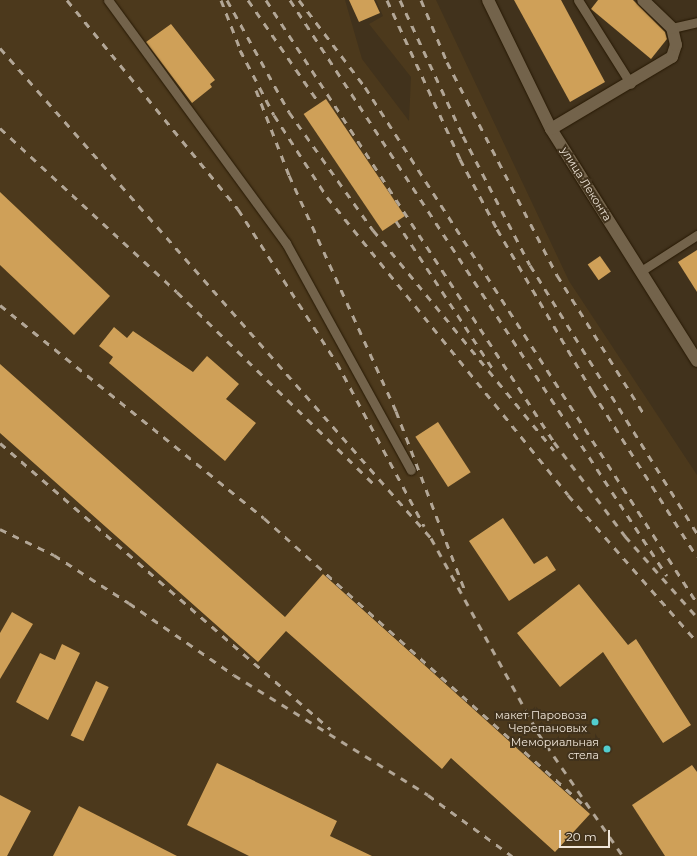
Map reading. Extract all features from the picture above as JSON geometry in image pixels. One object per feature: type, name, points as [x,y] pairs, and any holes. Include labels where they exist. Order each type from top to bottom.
[{"type":"street","name":"улица Леконта","points":[[488,0],[551,129],[697,361]]},
{"type":"street","points":[[551,129],[631,84],[672,57],[676,45],[672,28],[643,0]]},
{"type":"lane","points":[[108,0],[286,243],[412,470]]},
{"type":"lane","points":[[578,0],[631,84]]},
{"type":"lane","points":[[672,28],[697,22]]},
{"type":"lane","points":[[641,271],[697,235]]},
{"type":"shaded area","points":[[0,0],[345,0],[362,59],[409,121],[411,77],[369,24],[383,16],[376,0],[436,0],[569,281],[697,475],[697,856],[0,856]]},
{"type":"building","points":[[349,0],[374,0],[380,13],[359,22]]},
{"type":"building","points":[[514,0],[561,0],[605,82],[570,102]]},
{"type":"building","points":[[598,0],[633,0],[665,32],[667,39],[651,59],[591,9]]},
{"type":"building","points":[[171,24],[215,80],[210,84],[212,87],[192,103],[146,42]]},
{"type":"building","points":[[326,99],[405,216],[382,231],[304,114]]},
{"type":"building","points":[[0,192],[110,296],[74,335],[0,265]]},
{"type":"building","points":[[697,250],[697,292],[678,262]]},
{"type":"building","points":[[600,256],[611,272],[599,280],[588,265]]},
{"type":"building","points":[[114,327],[127,338],[133,331],[193,372],[207,356],[239,384],[226,399],[256,423],[225,461],[109,363],[113,357],[99,346]]},
{"type":"building","points":[[0,364],[285,617],[323,574],[590,814],[555,852],[451,758],[442,769],[286,631],[258,662],[0,433]]},
{"type":"building","points":[[438,422],[471,472],[448,487],[415,437]]},
{"type":"building","points":[[503,518],[534,564],[547,556],[556,570],[509,601],[469,541]]},
{"type":"building","points":[[579,584],[628,645],[636,639],[691,725],[663,743],[603,652],[560,687],[517,633]]},
{"type":"building","points":[[12,612],[33,624],[0,679],[0,633]]},
{"type":"building","points":[[62,644],[80,653],[48,720],[16,702],[40,653],[55,660]]},
{"type":"building","points":[[96,681],[109,687],[83,741],[71,735]]},
{"type":"building","points":[[217,763],[337,821],[330,836],[372,856],[249,856],[187,825]]},
{"type":"building","points":[[692,765],[697,772],[697,856],[665,856],[632,805]]},
{"type":"building","points":[[0,795],[31,811],[7,856],[0,856]]},
{"type":"building","points":[[79,806],[177,856],[53,856]]},
{"type":"railway","points":[[67,0],[238,209],[337,363],[424,526]]},
{"type":"railway","points":[[221,0],[242,54]]},
{"type":"railway","points":[[227,0],[289,112],[373,230],[554,450]]},
{"type":"railway","points":[[248,0],[319,103]]},
{"type":"railway","points":[[266,0],[554,442],[625,536],[697,617]]},
{"type":"railway","points":[[290,0],[667,576]]},
{"type":"railway","points":[[299,0],[365,87],[697,603]]},
{"type":"railway","points":[[387,0],[460,159],[497,229],[592,391],[697,557]]},
{"type":"railway","points":[[400,0],[463,136],[530,265],[697,533]]},
{"type":"railway","points":[[421,0],[447,62],[557,275],[644,414]]},
{"type":"railway","points":[[0,48],[431,538],[538,733],[623,856]]},
{"type":"railway","points":[[240,50],[274,115],[327,197],[568,495],[697,642]]},
{"type":"railway","points":[[256,90],[289,175],[396,411],[465,591]]},
{"type":"railway","points":[[0,128],[177,292],[377,487]]},
{"type":"railway","points":[[396,221],[494,371]]},
{"type":"railway","points":[[0,305],[264,518],[582,803]]},
{"type":"railway","points":[[0,443],[330,729]]},
{"type":"railway","points":[[0,529],[54,555],[129,603],[234,675],[428,795],[512,856]]},
{"type":"place","name":"макет Паровоза Черепановых","points":[[595,722]]},
{"type":"place","name":"Мемориальная стела","points":[[607,749]]}]
